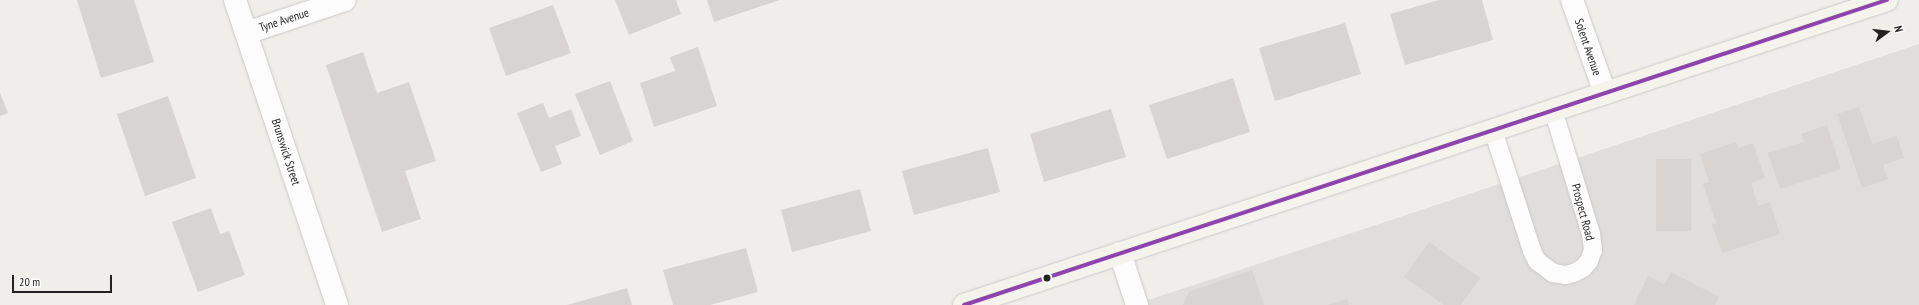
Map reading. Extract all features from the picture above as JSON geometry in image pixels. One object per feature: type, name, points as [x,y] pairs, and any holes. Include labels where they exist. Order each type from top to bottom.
[{"type":"main road","points":[[964,305],[1887,0]]},
{"type":"street","name":"Brunswick Street","points":[[235,0],[338,305]]},
{"type":"street","name":"Tyne Avenue","points":[[246,33],[345,0]]},
{"type":"street","name":"Solent Avenue","points":[[1572,0],[1605,93]]},
{"type":"street","points":[[1120,253],[1137,305]]},
{"type":"lane","name":"Prospect Road","points":[[1493,130],[1532,251],[1537,261],[1553,273],[1565,275],[1574,273],[1583,268],[1589,261],[1593,250],[1591,234],[1553,110]]},
{"type":"shaded area","points":[[1919,44],[1919,305],[1133,305],[1397,218]]},
{"type":"building","points":[[77,0],[134,0],[154,62],[101,78]]},
{"type":"building","points":[[615,0],[676,0],[681,14],[629,35]]},
{"type":"building","points":[[707,0],[780,0],[714,22]]},
{"type":"building","points":[[1439,0],[1482,0],[1493,40],[1405,65],[1390,14]]},
{"type":"building","points":[[553,5],[571,53],[506,76],[489,28]]},
{"type":"building","points":[[1345,23],[1361,74],[1275,101],[1259,48]]},
{"type":"building","points":[[698,47],[717,106],[654,127],[640,83],[675,71],[670,57]]},
{"type":"building","points":[[363,52],[377,93],[409,82],[436,161],[405,171],[421,219],[382,232],[326,65]]},
{"type":"building","points":[[1233,78],[1250,132],[1167,159],[1149,105]]},
{"type":"building","points":[[610,81],[633,141],[600,155],[575,94]]},
{"type":"building","points":[[0,93],[8,113],[0,116]]},
{"type":"building","points":[[168,96],[196,178],[145,196],[117,114]]},
{"type":"building","points":[[543,103],[549,118],[571,109],[581,136],[555,146],[562,164],[541,172],[517,113]]},
{"type":"building","points":[[1859,107],[1872,144],[1897,136],[1904,158],[1883,165],[1888,179],[1862,188],[1837,114]]},
{"type":"building","points":[[1111,109],[1126,157],[1044,182],[1030,134]]},
{"type":"building","points":[[1827,125],[1841,169],[1780,189],[1768,153],[1804,142],[1801,134]]},
{"type":"building","points":[[1736,142],[1738,148],[1753,143],[1765,178],[1751,183],[1758,206],[1770,202],[1780,234],[1722,253],[1712,224],[1716,223],[1703,184],[1709,182],[1700,154]]},
{"type":"building","points":[[988,148],[1000,192],[914,215],[902,171]]},
{"type":"building","points":[[1656,159],[1691,159],[1691,231],[1656,231]]},
{"type":"building","points":[[860,189],[871,231],[792,252],[781,210]]},
{"type":"building","points":[[211,208],[220,234],[229,231],[245,275],[198,292],[172,222]]},
{"type":"building","points":[[1429,242],[1480,278],[1461,305],[1444,305],[1404,277]]},
{"type":"building","points":[[746,248],[758,292],[710,305],[673,305],[663,270]]},
{"type":"building","points":[[1252,270],[1264,305],[1183,305],[1189,292]]},
{"type":"building","points":[[1671,272],[1719,297],[1715,305],[1634,305],[1648,276],[1664,284]]},
{"type":"building","points":[[627,288],[632,305],[567,305]]},
{"type":"building","points":[[1347,299],[1349,305],[1328,305]]},
{"type":"transit line","points":[[964,305],[1887,0]]}]
